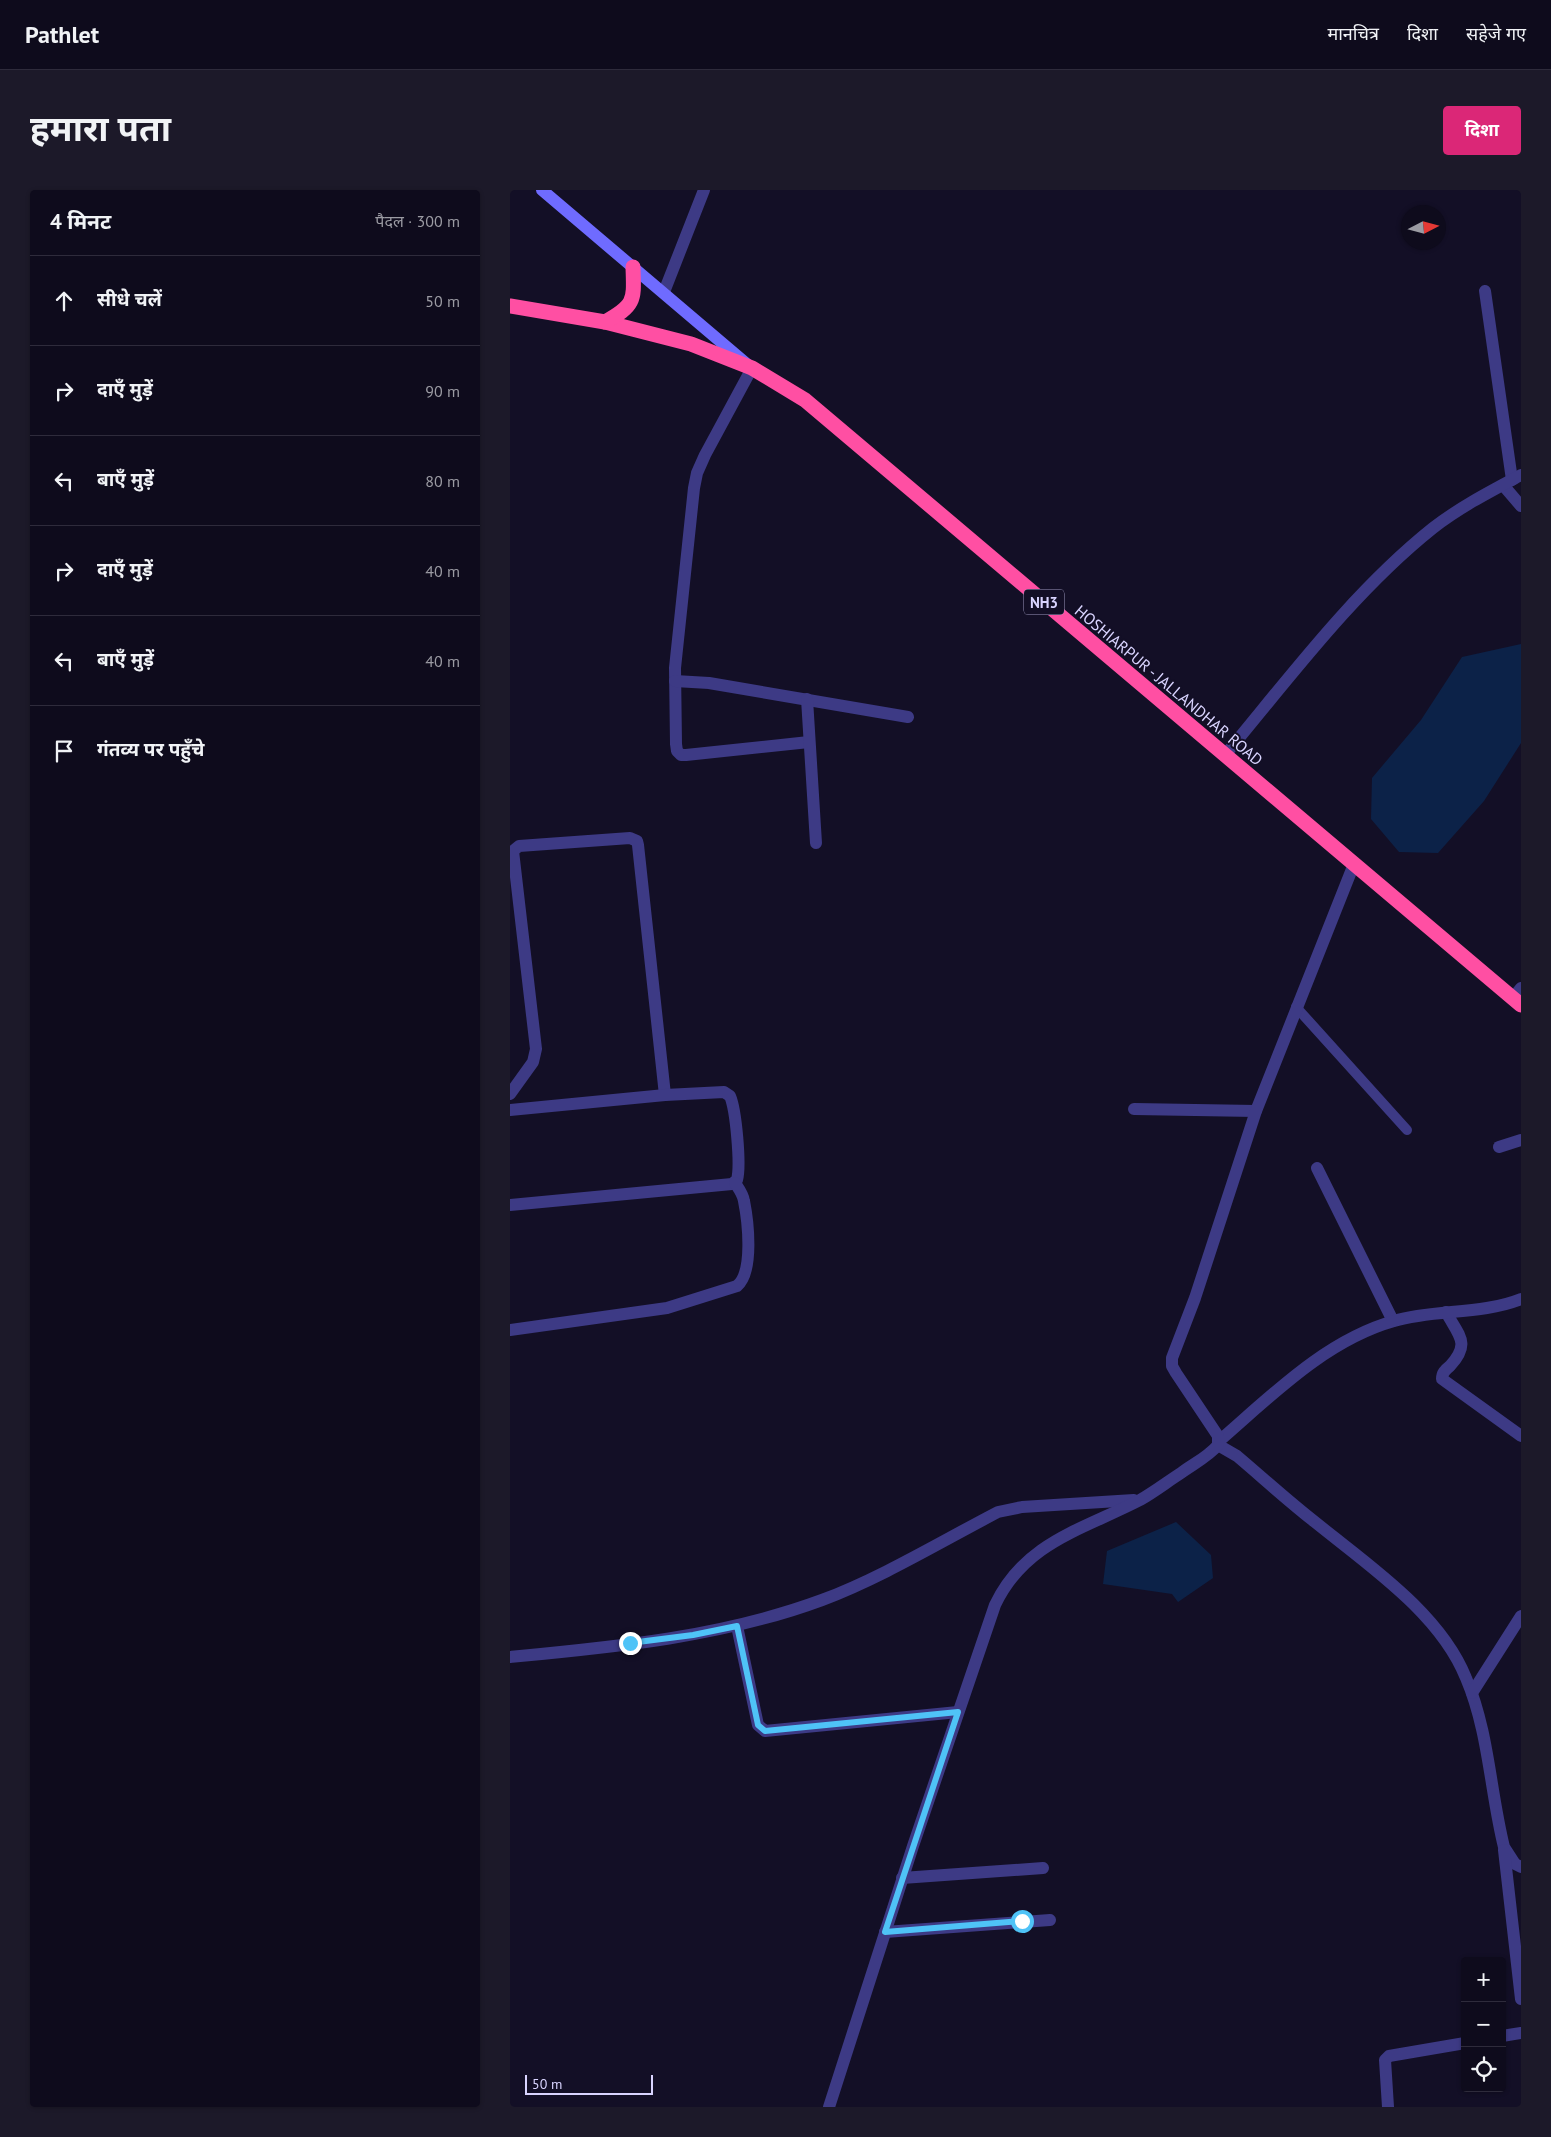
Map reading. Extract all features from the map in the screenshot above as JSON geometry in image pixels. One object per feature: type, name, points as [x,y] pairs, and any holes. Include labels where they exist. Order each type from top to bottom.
[{"type":"highway","points":[[605,322],[621,313],[630,304],[634,292],[633,267]]},
{"type":"highway","name":"HOSHIARPUR - JALLANDHAR ROAD","points":[[510,306],[605,322],[691,344],[752,368],[805,400],[1354,864],[1518,997]]},
{"type":"main road","points":[[542,190],[752,368]]},
{"type":"street","points":[[664,292],[704,190]]},
{"type":"street","points":[[1485,291],[1512,480],[1521,506]]},
{"type":"street","points":[[752,368],[697,473],[691,509],[674,681],[677,751],[681,755],[809,742]]},
{"type":"street","points":[[1225,755],[1366,589],[1398,558],[1435,527],[1475,500],[1512,480]]},
{"type":"street","points":[[674,681],[709,683],[908,717]]},
{"type":"street","points":[[807,699],[816,843]]},
{"type":"street","points":[[510,1094],[534,1062],[536,1049],[513,851],[519,846],[630,838],[637,841],[638,845],[666,1095]]},
{"type":"street","points":[[1354,864],[1256,1111],[1195,1298],[1172,1358],[1172,1366],[1218,1443],[1237,1456],[1402,1594],[1438,1632],[1454,1655],[1466,1677],[1479,1714],[1504,1847],[1521,1999]]},
{"type":"street","points":[[510,1110],[666,1095],[720,1092],[730,1096],[734,1111],[738,1155],[738,1177],[735,1183]]},
{"type":"street","points":[[1134,1109],[1256,1111]]},
{"type":"street","points":[[1498,1147],[1521,1140]]},
{"type":"street","points":[[1317,1168],[1393,1321]]},
{"type":"street","points":[[510,1206],[735,1183]]},
{"type":"street","points":[[510,1330],[667,1308],[737,1286],[745,1273],[748,1250],[744,1200],[735,1183]]},
{"type":"street","points":[[829,2107],[902,1878],[958,1712],[995,1605],[1013,1574],[1048,1545],[1141,1499],[1198,1462],[1218,1443],[1333,1348],[1349,1338],[1393,1321],[1446,1312],[1485,1309],[1521,1299]]},
{"type":"street","points":[[1446,1312],[1460,1338],[1462,1348],[1458,1358],[1444,1372],[1442,1379],[1521,1436]]},
{"type":"street","points":[[510,1656],[693,1635],[737,1626],[782,1614],[838,1593],[998,1512],[1022,1507],[1141,1499]]},
{"type":"street","points":[[1472,1693],[1521,1616]]},
{"type":"street","points":[[737,1626],[758,1725],[765,1731],[958,1712]]},
{"type":"street","points":[[1504,1847],[1515,1864],[1521,1867]]},
{"type":"street","points":[[902,1878],[1043,1868]]},
{"type":"street","points":[[885,1932],[1050,1920]]},
{"type":"street","points":[[1506,2035],[1521,2033]]},
{"type":"street","points":[[1388,2107],[1384,2070],[1385,2060],[1389,2056],[1461,2044]]},
{"type":"lane","points":[[1296,1007],[1407,1130]]},
{"type":"water","points":[[1521,644],[1521,743],[1484,801],[1438,853],[1399,852],[1371,819],[1372,778],[1421,720],[1462,657]]},
{"type":"water","points":[[1176,1522],[1211,1555],[1213,1578],[1178,1602],[1172,1594],[1103,1584],[1107,1551]]},
{"type":"route","points":[[630,1643],[693,1635],[737,1626],[758,1725],[765,1731],[958,1712],[885,1932],[1022,1921]]}]
